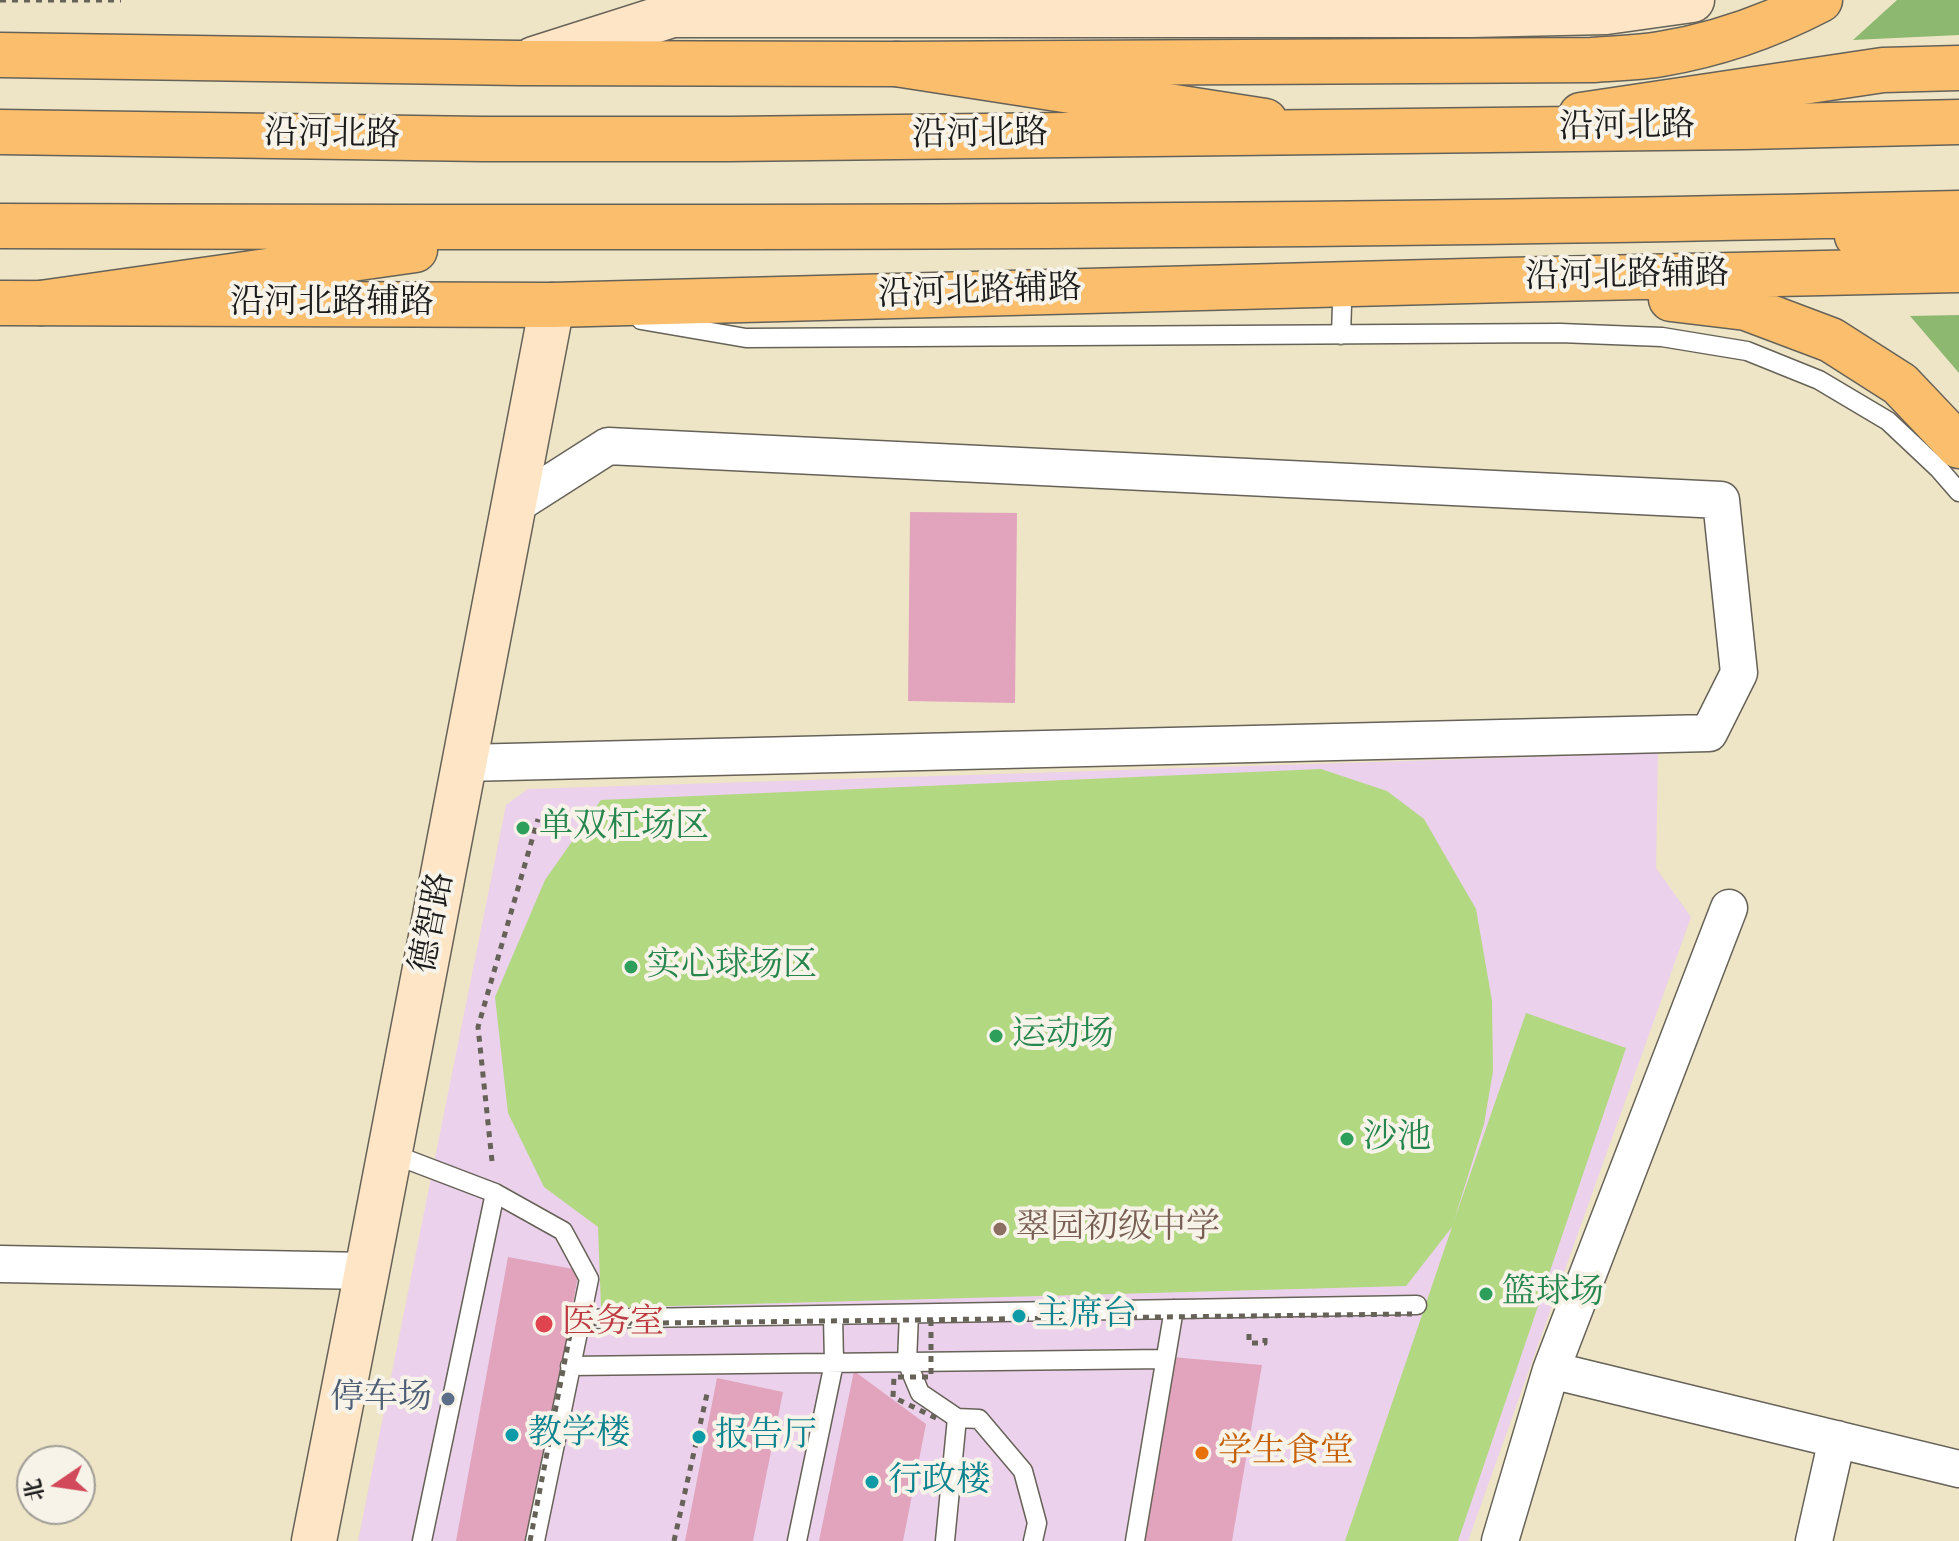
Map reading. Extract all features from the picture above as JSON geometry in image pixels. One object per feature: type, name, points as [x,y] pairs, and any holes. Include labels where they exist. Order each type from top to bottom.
[{"type":"main road","points":[[0,55],[520,63],[1592,60],[1661,54],[1729,39],[1820,0]]},
{"type":"main road","points":[[896,64],[1333,131]]},
{"type":"main road","points":[[1484,129],[1883,70],[1959,68]]},
{"type":"main road","name":"沿河北路","points":[[0,132],[729,139],[1959,122]]},
{"type":"main road","points":[[0,226],[567,228],[1547,222],[1959,213]]},
{"type":"main road","points":[[1728,219],[1959,250]]},
{"type":"main road","points":[[20,303],[567,228]]},
{"type":"main road","name":"沿河北路辅路","points":[[20,303],[552,305],[1959,270]]},
{"type":"main road","points":[[1506,280],[1746,308],[1831,340],[1900,384],[1959,446]]},
{"type":"street","points":[[520,63],[672,15],[1343,25],[1471,15],[1606,12],[1692,0]]},
{"type":"street","name":"德智路","points":[[314,1541],[552,305]]},
{"type":"street","points":[[464,763],[1709,733],[1739,673],[1721,500],[608,446],[514,506]]},
{"type":"street","points":[[1500,1541],[1551,1370],[1729,908]]},
{"type":"street","points":[[0,1264],[367,1271]]},
{"type":"street","points":[[1551,1370],[1959,1469]]},
{"type":"street","points":[[1814,1541],[1837,1439]]},
{"type":"lane","points":[[552,305],[746,338],[1560,333],[1662,337],[1747,351],[1819,380],[1888,421],[1959,492]]},
{"type":"lane","points":[[1341,335],[1342,305]]},
{"type":"lane","points":[[390,1153],[495,1193],[563,1231],[589,1279],[533,1541]]},
{"type":"lane","points":[[422,1541],[495,1193]]},
{"type":"lane","points":[[580,1319],[1174,1309],[1415,1310]]},
{"type":"lane","points":[[1135,1541],[1174,1309]]},
{"type":"lane","points":[[909,1314],[907,1362],[920,1393],[948,1419],[979,1419],[1023,1471],[1037,1523],[1033,1541]]},
{"type":"lane","points":[[797,1541],[834,1363],[833,1315]]},
{"type":"lane","points":[[570,1366],[1165,1359]]},
{"type":"lane","points":[[945,1541],[948,1419]]},
{"type":"path","points":[[0,0],[121,0]]},
{"type":"path","points":[[495,1193],[478,1027],[538,819]]},
{"type":"path","points":[[533,1541],[572,1324],[1415,1310]]},
{"type":"path","points":[[674,1541],[714,1364],[718,1318]]},
{"type":"path","points":[[931,1320],[931,1377],[894,1377],[893,1397],[948,1419]]},
{"type":"shaded area","name":"翠园初级中学","points":[[1658,753],[1656,868],[1691,917],[1468,1541],[358,1541],[506,805],[528,789]]},
{"type":"green space","points":[[1897,0],[1959,0],[1959,35],[1853,40]]},
{"type":"green space","points":[[1959,315],[1959,373],[1910,316]]},
{"type":"green space","name":"运动场","points":[[1321,769],[1387,791],[1424,819],[1476,909],[1492,1001],[1493,1071],[1484,1124],[1454,1221],[1526,1013],[1626,1048],[1458,1541],[1345,1541],[1452,1227],[1406,1286],[601,1308],[598,1227],[544,1187],[508,1113],[495,997],[545,880],[601,800]]},
{"type":"building","points":[[910,512],[1017,513],[1015,703],[908,701]]},
{"type":"building","name":"教学楼","points":[[508,1257],[579,1270],[530,1541],[456,1541]]},
{"type":"building","name":"学生食堂","points":[[1172,1357],[1262,1365],[1232,1541],[1142,1541]]},
{"type":"building","name":"行政楼","points":[[854,1371],[926,1424],[903,1541],[819,1541]]},
{"type":"building","points":[[717,1378],[783,1392],[753,1541],[685,1541]]},
{"type":"place","name":"单双杠场区","points":[[523,828]]},
{"type":"place","name":"实心球场区","points":[[631,967]]},
{"type":"place","name":"运动场","points":[[996,1036]]},
{"type":"place","name":"沙池","points":[[1347,1139]]},
{"type":"place","name":"翠园初级中学","points":[[1000,1229]]},
{"type":"place","name":"篮球场","points":[[1486,1294]]},
{"type":"place","name":"主席台","points":[[1019,1316]]},
{"type":"place","name":"医务室","points":[[544,1324]]},
{"type":"place","name":"停车场","points":[[448,1399]]},
{"type":"place","name":"教学楼","points":[[512,1435]]},
{"type":"place","name":"报告厅","points":[[699,1437]]},
{"type":"place","name":"学生食堂","points":[[1202,1453]]},
{"type":"place","name":"行政楼","points":[[872,1482]]}]
